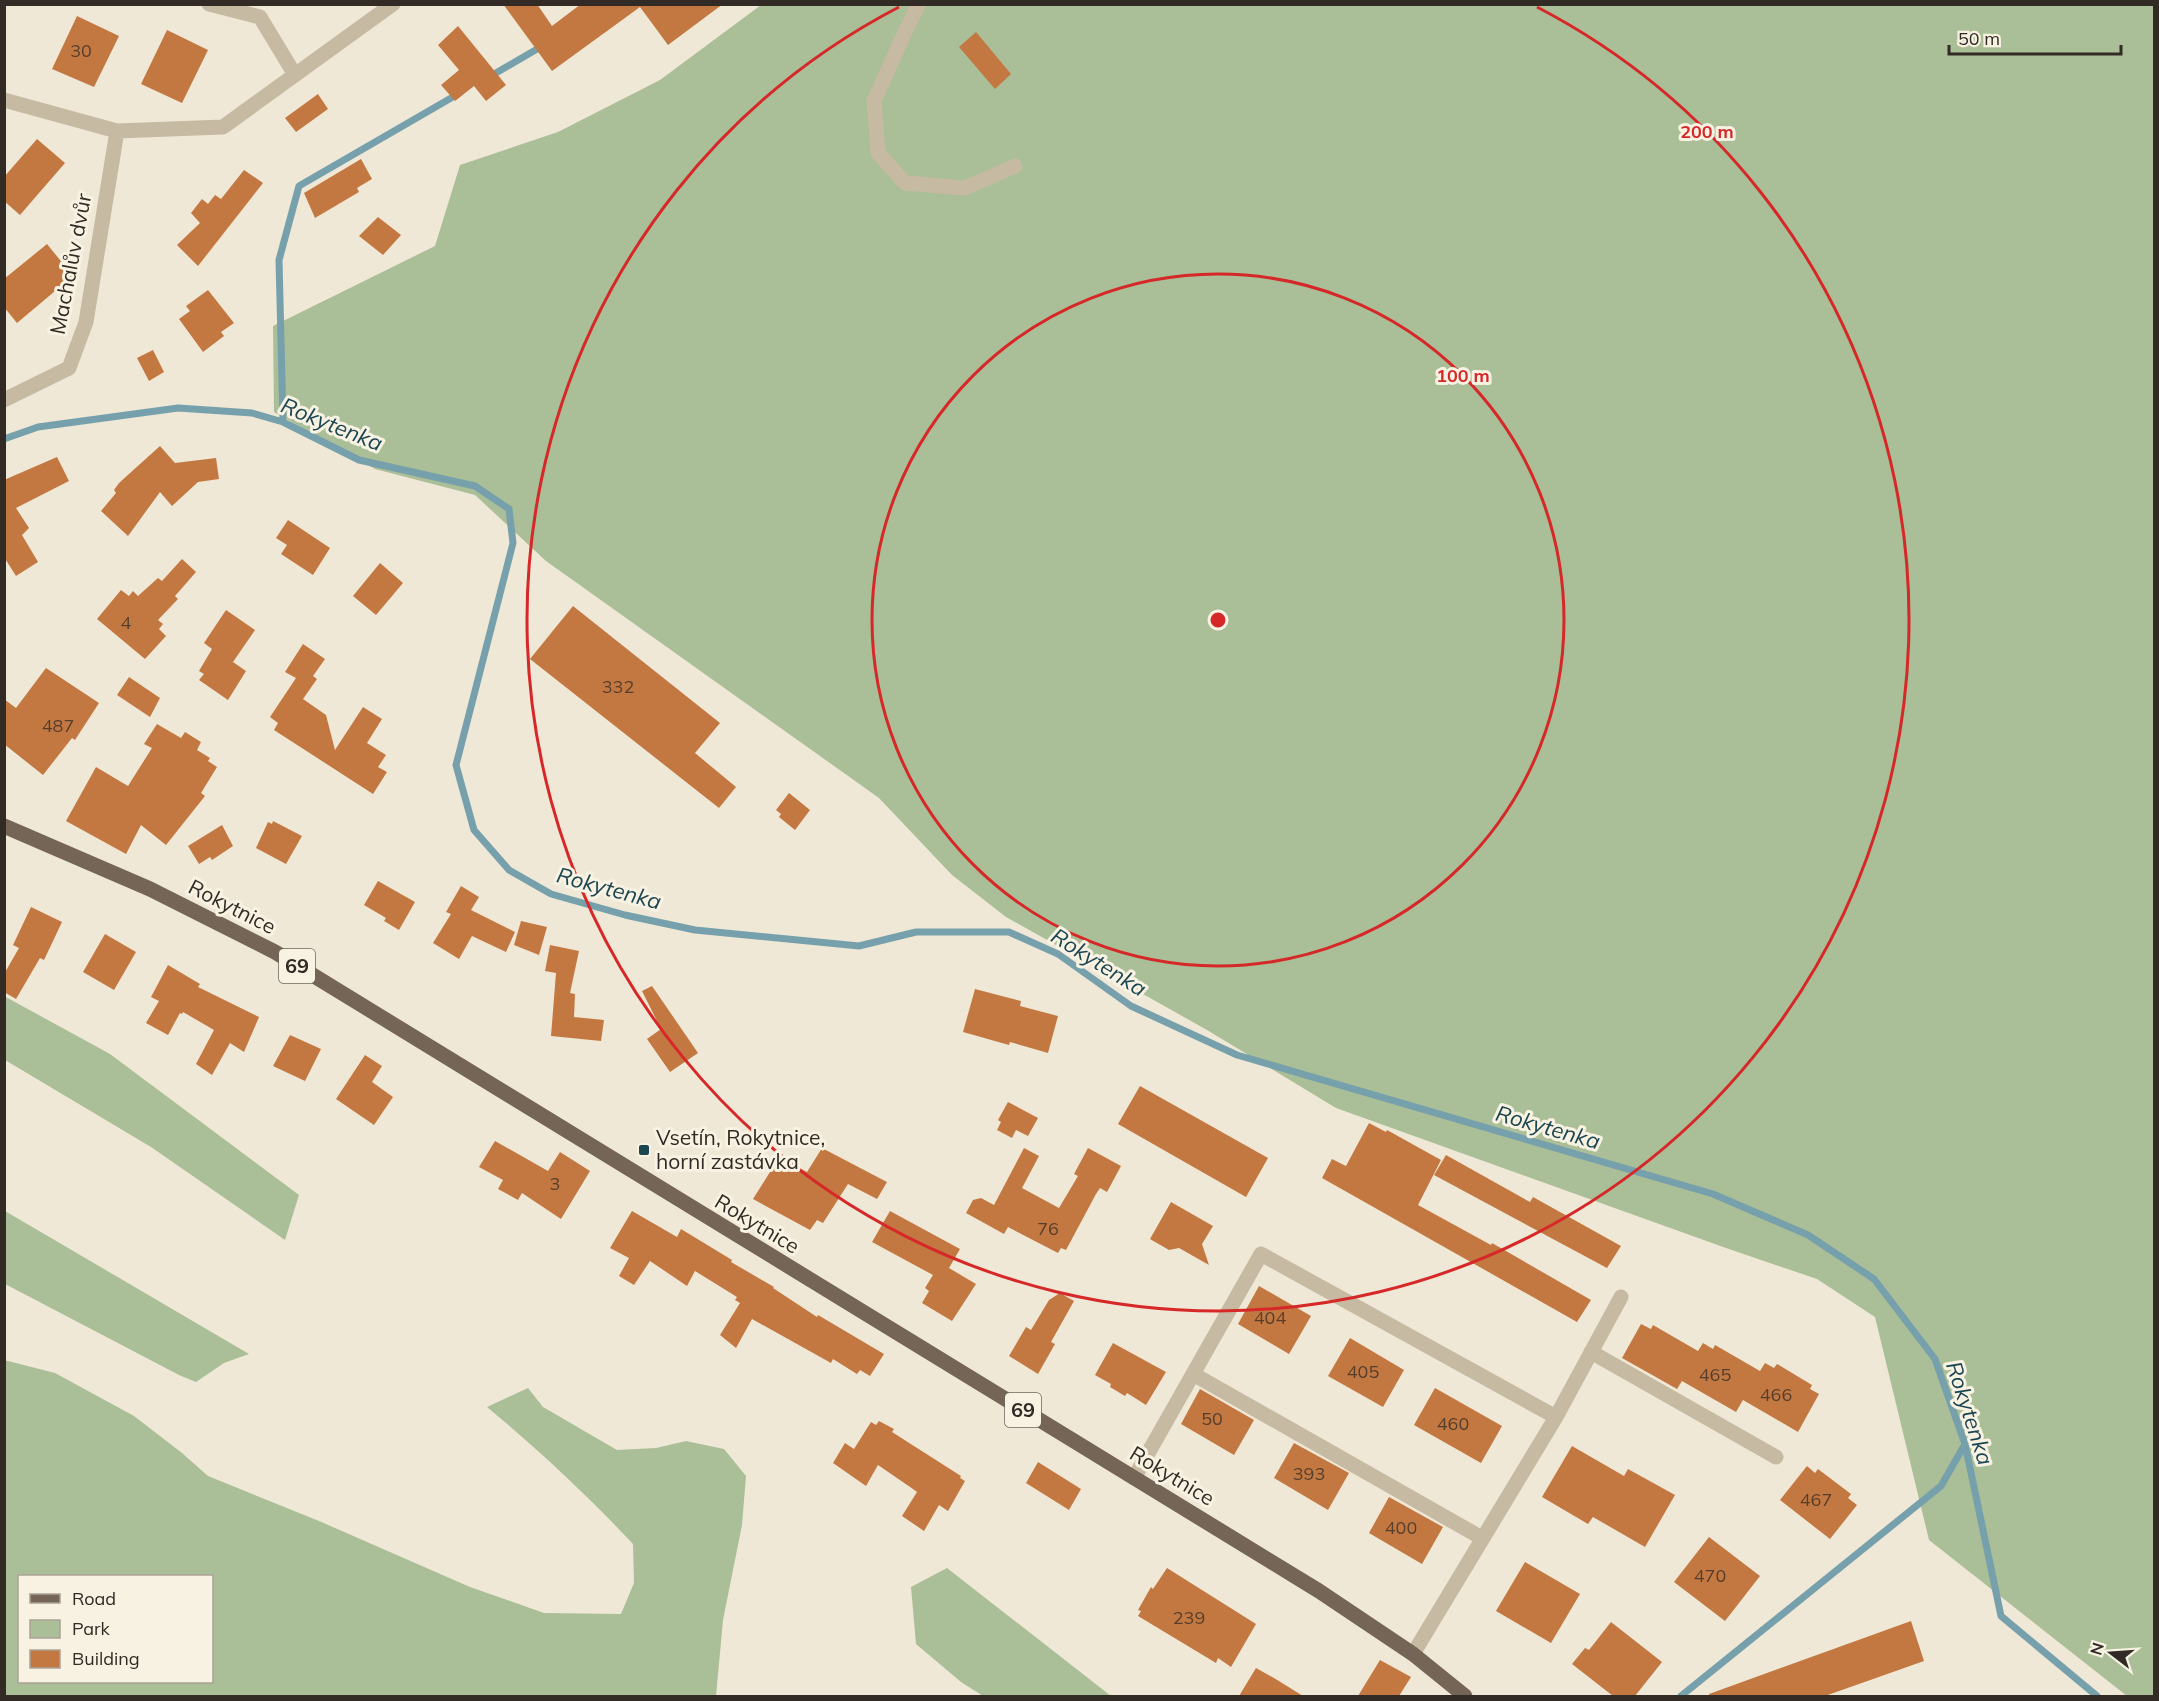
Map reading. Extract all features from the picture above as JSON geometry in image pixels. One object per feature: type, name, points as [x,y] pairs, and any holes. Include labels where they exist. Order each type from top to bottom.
[{"type":"main road","name":"Rokytnice","points":[[4,826],[150,889],[275,952],[1319,1591],[1413,1654],[1465,1696]]},
{"type":"street","points":[[209,4],[260,17],[295,75]]},
{"type":"street","points":[[4,100],[117,130],[223,127],[393,4]]},
{"type":"street","points":[[920,4],[874,101],[878,153],[905,183],[965,188],[1015,166]]},
{"type":"street","name":"Machalův dvůr","points":[[4,400],[69,368],[86,322],[117,130]]},
{"type":"street","points":[[1134,1478],[1261,1254],[1556,1417]]},
{"type":"street","points":[[1413,1654],[1556,1417],[1621,1297]]},
{"type":"street","points":[[1591,1352],[1776,1457]]},
{"type":"street","points":[[1193,1374],[1482,1538]]},
{"type":"green space","points":[[761,5],[2154,5],[2154,1696],[2127,1696],[1929,1540],[1875,1317],[1817,1279],[1336,1108],[1207,1030],[1006,917],[952,875],[879,798],[546,561],[475,495],[375,469],[274,412],[273,326],[435,246],[460,165],[558,132],[660,80]]},
{"type":"green space","points":[[4,996],[110,1054],[299,1195],[285,1240],[151,1147],[5,1060]]},
{"type":"green space","points":[[5,1211],[249,1354],[224,1363],[196,1382],[5,1284]]},
{"type":"green space","points":[[4,1360],[55,1373],[134,1416],[208,1476],[319,1521],[470,1587],[544,1613],[621,1614],[634,1583],[633,1544],[562,1473],[487,1407],[528,1388],[543,1407],[617,1450],[656,1448],[686,1441],[724,1449],[746,1476],[742,1525],[723,1620],[716,1696],[5,1696]]},
{"type":"green space","points":[[947,1568],[1111,1696],[983,1696],[961,1682],[916,1644],[911,1587]]},
{"type":"building","points":[[503,4],[537,4],[552,26],[581,4],[723,4],[668,45],[640,7],[552,71]]},
{"type":"building","points":[[77,16],[119,36],[94,87],[52,69]]},
{"type":"building","points":[[458,26],[506,85],[486,101],[474,86],[455,101],[441,85],[459,70],[438,45]]},
{"type":"building","points":[[167,30],[208,50],[182,103],[141,84]]},
{"type":"building","points":[[976,32],[1011,74],[995,89],[959,47]]},
{"type":"building","points":[[318,94],[328,109],[296,132],[285,118]]},
{"type":"building","points":[[37,139],[65,163],[20,215],[4,201],[4,177]]},
{"type":"building","points":[[361,159],[372,179],[357,188],[359,192],[315,218],[304,193]]},
{"type":"building","points":[[244,170],[263,183],[198,266],[177,245],[200,223],[191,213],[202,199],[208,204],[215,195],[221,199]]},
{"type":"building","points":[[378,217],[401,235],[383,255],[359,236]]},
{"type":"building","points":[[47,244],[73,276],[17,323],[4,307],[4,279]]},
{"type":"building","points":[[208,290],[234,323],[221,332],[224,336],[203,352],[179,319],[190,311],[186,306]]},
{"type":"building","points":[[153,350],[164,372],[149,381],[137,358]]},
{"type":"building","points":[[160,446],[175,463],[216,458],[219,479],[198,482],[172,506],[160,492],[128,536],[101,511],[116,493],[114,490],[119,483]]},
{"type":"building","points":[[57,457],[69,481],[16,508],[29,528],[22,535],[38,562],[16,576],[4,557],[4,480]]},
{"type":"building","points":[[288,520],[330,548],[313,575],[281,554],[287,545],[276,538]]},
{"type":"building","points":[[182,559],[196,572],[175,596],[178,599],[158,620],[163,624],[159,629],[166,636],[145,659],[97,619],[121,590],[129,596],[133,591],[138,596],[158,578],[162,581]]},
{"type":"building","points":[[380,563],[403,583],[376,615],[353,596]]},
{"type":"building","points":[[573,606],[720,723],[695,753],[736,787],[719,808],[530,659]]},
{"type":"building","points":[[226,610],[255,630],[233,662],[246,671],[228,700],[199,680],[204,674],[199,671],[212,649],[204,643]]},
{"type":"building","points":[[303,644],[325,659],[313,676],[317,679],[303,699],[326,715],[335,750],[363,707],[382,719],[367,743],[386,755],[378,767],[387,772],[373,794],[274,730],[278,723],[270,717],[296,678],[285,672]]},
{"type":"building","points":[[46,668],[99,703],[75,740],[72,738],[43,775],[4,744],[4,699],[16,708]]},
{"type":"building","points":[[129,677],[160,698],[150,717],[117,695]]},
{"type":"building","points":[[157,724],[181,738],[185,732],[201,742],[197,750],[210,758],[208,761],[217,767],[201,793],[205,796],[166,845],[141,825],[126,854],[66,821],[96,767],[128,786],[152,748],[144,744]]},
{"type":"building","points":[[789,793],[810,810],[795,830],[779,817],[781,814],[776,810]]},
{"type":"building","points":[[273,821],[302,836],[286,864],[256,848],[268,822],[272,824]]},
{"type":"building","points":[[222,825],[233,846],[212,860],[210,857],[199,864],[188,846]]},
{"type":"building","points":[[378,881],[415,902],[399,930],[384,921],[386,918],[364,905]]},
{"type":"building","points":[[461,886],[479,897],[471,910],[515,932],[506,952],[472,936],[459,959],[433,943],[451,914],[446,912]]},
{"type":"building","points":[[31,907],[62,922],[44,960],[40,958],[16,999],[4,992],[4,974],[19,948],[13,945]]},
{"type":"building","points":[[521,921],[547,927],[539,955],[514,945]]},
{"type":"building","points":[[105,934],[136,952],[114,990],[83,972]]},
{"type":"building","points":[[550,945],[579,951],[570,993],[575,994],[574,1017],[604,1020],[601,1041],[551,1036],[556,973],[545,971]]},
{"type":"building","points":[[168,965],[200,984],[198,987],[259,1017],[244,1052],[230,1043],[212,1075],[196,1064],[214,1030],[183,1012],[180,1013],[168,1035],[146,1023],[159,1001],[151,997]]},
{"type":"building","points":[[652,986],[698,1053],[670,1072],[647,1039],[661,1029],[642,991]]},
{"type":"building","points":[[975,989],[1021,1001],[1020,1006],[1058,1016],[1048,1053],[963,1032]]},
{"type":"building","points":[[290,1035],[321,1049],[305,1081],[273,1066]]},
{"type":"building","points":[[365,1055],[382,1066],[372,1082],[393,1097],[374,1125],[336,1099]]},
{"type":"building","points":[[1140,1086],[1268,1158],[1246,1197],[1118,1124]]},
{"type":"building","points":[[1008,1102],[1038,1118],[1028,1136],[1016,1130],[1012,1138],[997,1130],[1001,1122],[998,1120]]},
{"type":"building","points":[[1369,1123],[1386,1132],[1387,1130],[1441,1160],[1418,1205],[1491,1245],[1492,1243],[1591,1300],[1577,1322],[1322,1178],[1332,1159],[1346,1166]]},
{"type":"building","points":[[495,1141],[548,1171],[560,1152],[590,1171],[561,1219],[522,1193],[518,1200],[498,1189],[503,1180],[479,1167]]},
{"type":"building","points":[[822,1148],[887,1182],[877,1199],[848,1184],[823,1223],[817,1220],[810,1230],[753,1199],[775,1164],[785,1169],[788,1162],[807,1172]]},
{"type":"building","points":[[1024,1148],[1039,1156],[1022,1188],[1059,1208],[1078,1176],[1074,1174],[1088,1148],[1121,1166],[1107,1192],[1100,1188],[1096,1194],[1066,1250],[1061,1248],[1058,1253],[1008,1227],[1004,1234],[966,1213],[973,1200],[981,1198],[994,1205]]},
{"type":"building","points":[[1446,1155],[1530,1202],[1533,1197],[1621,1246],[1607,1268],[1434,1175]]},
{"type":"building","points":[[1171,1202],[1213,1226],[1202,1244],[1209,1265],[1179,1248],[1169,1250],[1150,1239]]},
{"type":"building","points":[[632,1211],[677,1237],[681,1229],[774,1287],[817,1317],[818,1315],[884,1354],[870,1376],[860,1370],[857,1374],[833,1359],[831,1363],[752,1319],[736,1348],[720,1335],[740,1303],[735,1300],[737,1297],[695,1271],[687,1286],[650,1261],[634,1285],[619,1276],[629,1258],[610,1248]]},
{"type":"building","points":[[890,1211],[960,1249],[949,1268],[976,1284],[952,1321],[922,1303],[929,1291],[925,1288],[933,1275],[872,1242]]},
{"type":"building","points":[[1259,1286],[1311,1316],[1289,1354],[1238,1324]]},
{"type":"building","points":[[1060,1293],[1074,1301],[1051,1342],[1055,1344],[1038,1374],[1009,1356],[1026,1327],[1031,1330],[1049,1300]]},
{"type":"building","points":[[1641,1324],[1651,1329],[1653,1325],[1698,1351],[1703,1343],[1713,1349],[1715,1345],[1760,1371],[1765,1363],[1774,1368],[1777,1364],[1812,1385],[1810,1389],[1819,1394],[1798,1432],[1743,1400],[1736,1412],[1682,1381],[1677,1389],[1622,1358]]},
{"type":"building","points":[[1350,1338],[1404,1370],[1383,1407],[1328,1376]]},
{"type":"building","points":[[1113,1343],[1166,1372],[1146,1405],[1127,1393],[1125,1396],[1110,1387],[1111,1384],[1095,1375]]},
{"type":"building","points":[[1435,1388],[1502,1426],[1481,1463],[1414,1425]]},
{"type":"building","points":[[1200,1389],[1254,1420],[1234,1455],[1181,1424]]},
{"type":"building","points":[[879,1421],[894,1429],[892,1432],[961,1476],[960,1478],[965,1481],[948,1511],[939,1505],[924,1531],[902,1516],[917,1492],[913,1489],[878,1465],[866,1486],[833,1463],[845,1443],[854,1449],[871,1422],[876,1425]]},
{"type":"building","points":[[1294,1443],[1349,1473],[1328,1510],[1274,1478]]},
{"type":"building","points":[[1572,1446],[1624,1476],[1628,1469],[1675,1495],[1645,1547],[1593,1517],[1588,1524],[1542,1497]]},
{"type":"building","points":[[1038,1462],[1081,1489],[1069,1510],[1026,1483]]},
{"type":"building","points":[[1807,1466],[1815,1473],[1818,1469],[1851,1494],[1848,1498],[1857,1505],[1830,1539],[1780,1500]]},
{"type":"building","points":[[1389,1497],[1443,1527],[1422,1564],[1369,1533]]},
{"type":"building","points":[[1709,1537],[1760,1576],[1725,1621],[1674,1582]]},
{"type":"building","points":[[1525,1562],[1580,1594],[1551,1643],[1496,1611]]},
{"type":"building","points":[[1167,1568],[1256,1624],[1231,1667],[1218,1658],[1216,1663],[1138,1616],[1141,1611],[1138,1610],[1151,1587],[1153,1589]]},
{"type":"building","points":[[1911,1621],[1924,1661],[1825,1696],[1709,1696],[1709,1694]]},
{"type":"building","points":[[1611,1622],[1662,1662],[1635,1696],[1613,1696],[1572,1664],[1585,1648],[1589,1650]]},
{"type":"building","points":[[1380,1660],[1411,1677],[1399,1696],[1358,1696]]},
{"type":"building","points":[[1256,1668],[1274,1678],[1303,1696],[1239,1696]]},
{"type":"waterway","points":[[489,77],[544,45]]},
{"type":"waterway","points":[[283,422],[279,260],[299,186],[458,94]]},
{"type":"waterway","name":"Rokytenka","points":[[4,439],[38,427],[178,408],[252,413],[283,422],[359,460],[475,486],[509,509],[513,543],[456,765],[474,830],[509,870],[551,894],[625,915],[695,930],[859,946],[916,932],[1009,932],[1058,954],[1131,1006],[1237,1055],[1713,1194],[1808,1235],[1874,1279],[1935,1359],[1965,1444],[2001,1616],[2097,1696]]},
{"type":"waterway","points":[[1681,1696],[1941,1486],[1965,1444]]},
{"type":"place","name":"Vsetín, Rokytnice, horní zastávka","points":[[644,1150]]}]
